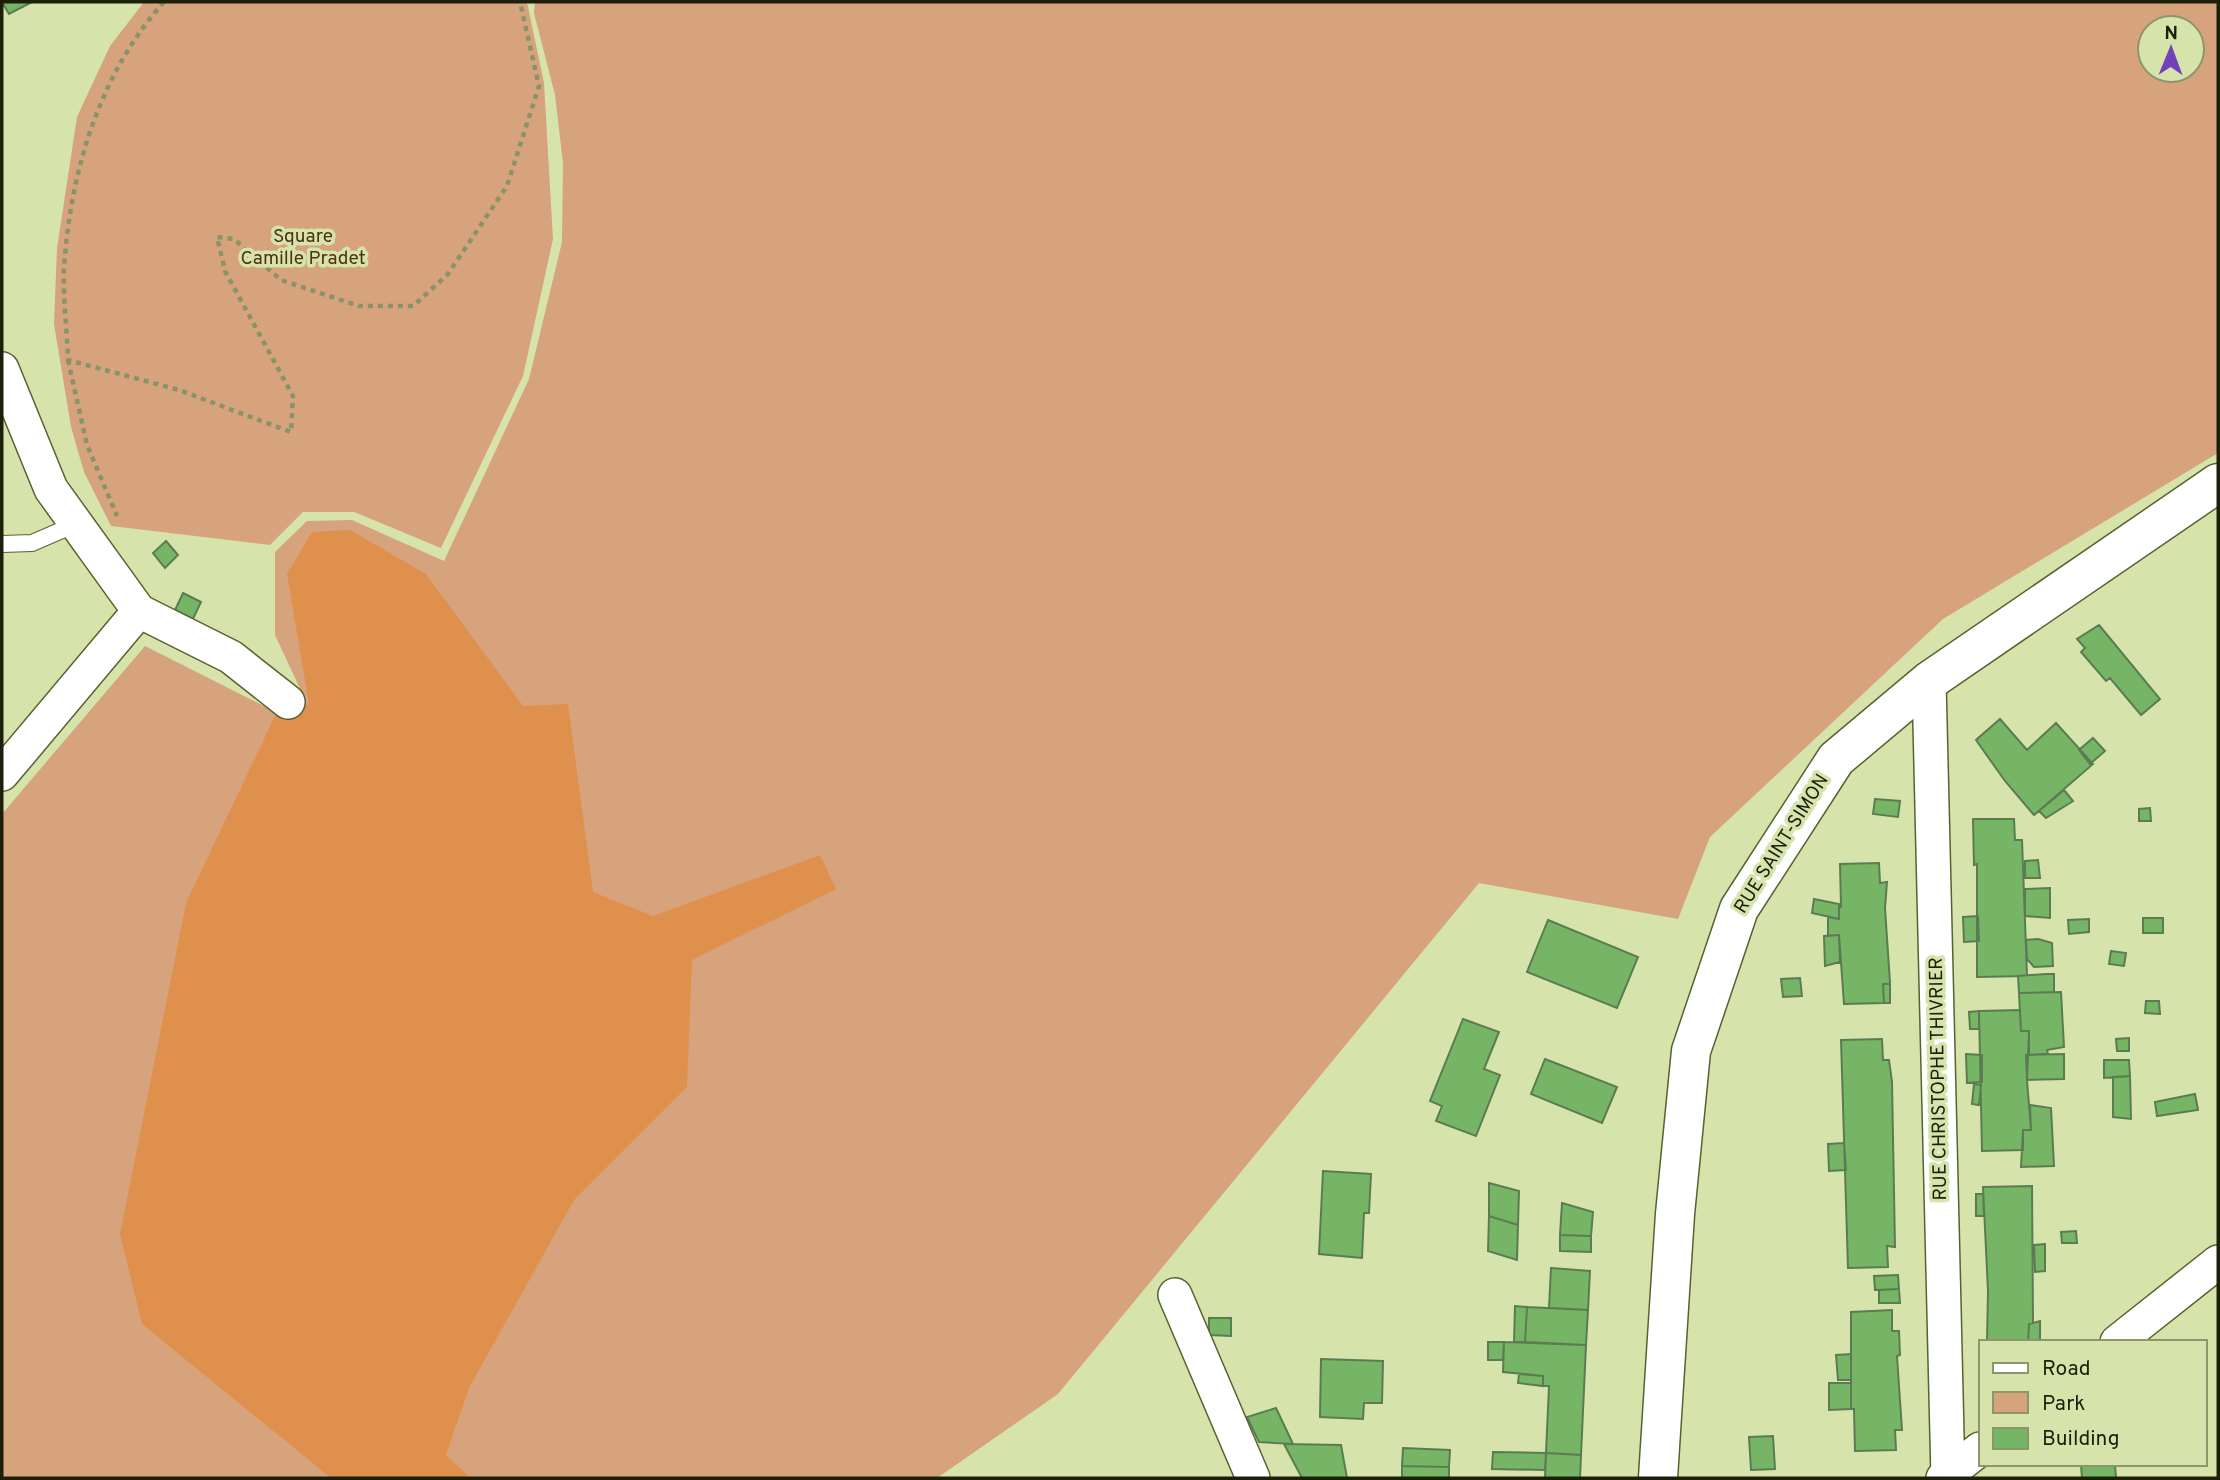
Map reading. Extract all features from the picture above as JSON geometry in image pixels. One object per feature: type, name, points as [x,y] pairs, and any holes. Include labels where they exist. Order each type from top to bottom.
[{"type":"street","points":[[2,369],[51,489],[139,611],[231,657],[288,702]]},
{"type":"street","name":"RUE SAINT-SIMON","points":[[1658,1478],[1675,1214],[1691,1051],[1738,909],[1836,759],[1929,681],[2218,482]]},
{"type":"street","points":[[2,774],[139,611]]},
{"type":"street","name":"RUE CHRISTOPHE THIVRIER","points":[[1929,681],[1946,1477]]},
{"type":"street","points":[[2120,1340],[2218,1262]]},
{"type":"street","points":[[1175,1295],[1253,1478]]},
{"type":"street","points":[[1946,1477],[1979,1450]]},
{"type":"lane","points":[[2,544],[32,543],[76,524]]},
{"type":"path","points":[[120,524],[87,445],[68,360],[64,270],[77,176],[101,103],[137,32],[164,2]]},
{"type":"path","points":[[68,360],[179,390],[291,432],[293,396],[225,271],[217,237],[234,239],[281,280],[359,306],[413,306],[448,274],[507,186],[539,86],[520,2]]},
{"type":"green space","name":"Square Camille Pradet","points":[[144,2],[527,2],[544,83],[553,239],[523,376],[441,548],[354,512],[303,512],[270,545],[111,526],[84,472],[71,427],[54,324],[57,248],[77,117],[110,46]]},
{"type":"green space","points":[[535,2],[2218,2],[2218,453],[1943,619],[1710,837],[1678,919],[1479,883],[1058,1394],[937,1478],[2,1478],[2,814],[145,646],[270,709],[302,693],[275,635],[275,552],[307,521],[352,520],[444,561],[529,379],[562,242],[563,163],[555,95],[534,13]]},
{"type":"shaded area","points":[[350,530],[426,574],[523,706],[568,704],[593,892],[653,916],[820,855],[836,889],[692,960],[687,1087],[574,1200],[469,1388],[446,1455],[471,1478],[331,1478],[142,1324],[120,1234],[186,903],[275,716],[309,704],[287,574],[312,532]]},
{"type":"building","points":[[2,2],[32,2],[9,14]]},
{"type":"building","points":[[166,541],[178,555],[165,568],[153,553]]},
{"type":"building","points":[[183,593],[201,602],[193,619],[175,610]]},
{"type":"building","points":[[2099,625],[2160,699],[2141,715],[2110,678],[2106,681],[2081,652],[2085,648],[2077,639]]},
{"type":"building","points":[[2000,719],[2027,750],[2056,723],[2093,764],[2034,815],[2005,781],[1976,740]]},
{"type":"building","points":[[2093,738],[2105,751],[2090,764],[2079,750]]},
{"type":"building","points":[[2064,790],[2073,801],[2046,818],[2039,811]]},
{"type":"building","points":[[1875,799],[1900,801],[1898,817],[1873,814]]},
{"type":"building","points":[[2150,808],[2151,821],[2139,821],[2139,809]]},
{"type":"building","points":[[1973,819],[2014,819],[2015,840],[2022,840],[2027,976],[1977,977],[1977,864],[1974,865]]},
{"type":"building","points":[[2038,860],[2040,878],[2025,878],[2025,861]]},
{"type":"building","points":[[1879,863],[1880,883],[1887,882],[1885,908],[1890,983],[1883,984],[1884,1003],[1844,1004],[1839,935],[1828,936],[1828,917],[1839,919],[1841,907],[1840,864]]},
{"type":"building","points":[[2050,888],[2050,918],[2025,916],[2025,889]]},
{"type":"building","points":[[1814,899],[1839,904],[1839,919],[1812,913]]},
{"type":"building","points":[[1978,916],[1979,941],[1964,942],[1963,917]]},
{"type":"building","points":[[2143,918],[2163,918],[2163,933],[2143,933]]},
{"type":"building","points":[[2089,919],[2089,932],[2069,934],[2068,920]]},
{"type":"building","points":[[1548,920],[1638,957],[1617,1008],[1527,972]]},
{"type":"building","points":[[1839,935],[1840,962],[1825,966],[1824,936]]},
{"type":"building","points":[[2038,939],[2052,943],[2053,966],[2034,967],[2027,959],[2026,940]]},
{"type":"building","points":[[2111,951],[2126,953],[2124,966],[2109,964]]},
{"type":"building","points":[[2054,974],[2054,992],[2019,993],[2018,976]]},
{"type":"building","points":[[1800,978],[1802,996],[1783,997],[1781,979]]},
{"type":"building","points":[[1890,983],[1890,1003],[1884,1003],[1883,984]]},
{"type":"building","points":[[2061,992],[2064,1047],[2047,1050],[2048,1054],[2029,1055],[2029,1031],[2021,1031],[2019,993]]},
{"type":"building","points":[[2146,1001],[2159,1001],[2160,1014],[2145,1013]]},
{"type":"building","points":[[2020,1010],[2021,1031],[2029,1031],[2027,1080],[2031,1130],[2023,1130],[2023,1150],[1982,1151],[1979,1011]]},
{"type":"building","points":[[1979,1011],[1979,1029],[1970,1029],[1969,1012]]},
{"type":"building","points":[[1463,1019],[1499,1032],[1484,1069],[1500,1075],[1476,1136],[1436,1121],[1442,1106],[1430,1101]]},
{"type":"building","points":[[2129,1038],[2129,1051],[2117,1051],[2116,1039]]},
{"type":"building","points":[[1882,1039],[1883,1060],[1889,1060],[1892,1082],[1895,1247],[1887,1246],[1888,1267],[1848,1268],[1841,1040]]},
{"type":"building","points":[[1966,1054],[1982,1055],[1982,1082],[1967,1083]]},
{"type":"building","points":[[2064,1054],[2064,1079],[2027,1080],[2026,1055]]},
{"type":"building","points":[[1545,1059],[1617,1087],[1602,1123],[1531,1094]]},
{"type":"building","points":[[2104,1060],[2129,1060],[2130,1076],[2104,1078]]},
{"type":"building","points":[[2130,1076],[2131,1119],[2113,1117],[2113,1077]]},
{"type":"building","points":[[1974,1084],[1981,1085],[1979,1105],[1972,1104]]},
{"type":"building","points":[[2195,1094],[2198,1110],[2157,1116],[2155,1102]]},
{"type":"building","points":[[2030,1105],[2051,1108],[2054,1166],[2021,1167],[2023,1130],[2031,1130]]},
{"type":"building","points":[[1844,1143],[1846,1170],[1829,1171],[1828,1144]]},
{"type":"building","points":[[1323,1171],[1371,1174],[1369,1213],[1364,1213],[1362,1258],[1319,1254]]},
{"type":"building","points":[[1489,1183],[1519,1191],[1518,1225],[1489,1216]]},
{"type":"building","points":[[2032,1186],[2033,1323],[2029,1324],[2028,1340],[1987,1340],[1988,1291],[1983,1187]]},
{"type":"building","points":[[1976,1194],[1983,1194],[1984,1216],[1976,1216]]},
{"type":"building","points":[[1562,1203],[1593,1212],[1591,1236],[1560,1235]]},
{"type":"building","points":[[1489,1216],[1518,1225],[1517,1260],[1488,1251]]},
{"type":"building","points":[[2076,1231],[2077,1243],[2062,1243],[2061,1232]]},
{"type":"building","points":[[1560,1235],[1591,1236],[1591,1252],[1560,1251]]},
{"type":"building","points":[[2045,1244],[2045,1271],[2035,1272],[2034,1245]]},
{"type":"building","points":[[1551,1268],[1590,1271],[1588,1310],[1549,1308]]},
{"type":"building","points":[[1898,1275],[1899,1289],[1875,1290],[1874,1276]]},
{"type":"building","points":[[1899,1289],[1900,1303],[1879,1303],[1879,1290]]},
{"type":"building","points":[[1515,1306],[1527,1307],[1525,1342],[1514,1342]]},
{"type":"building","points":[[1527,1307],[1588,1310],[1586,1345],[1525,1342]]},
{"type":"building","points":[[1892,1310],[1892,1331],[1899,1331],[1900,1355],[1897,1356],[1902,1430],[1895,1430],[1896,1450],[1855,1451],[1854,1409],[1851,1409],[1851,1312]]},
{"type":"building","points":[[1209,1318],[1231,1318],[1231,1336],[1209,1335]]},
{"type":"building","points":[[2040,1321],[2040,1340],[2028,1340],[2029,1324]]},
{"type":"building","points":[[1488,1342],[1504,1342],[1503,1360],[1488,1360]]},
{"type":"building","points":[[1504,1342],[1586,1345],[1581,1455],[1546,1453],[1549,1386],[1543,1386],[1543,1376],[1503,1372]]},
{"type":"building","points":[[1851,1354],[1851,1380],[1838,1380],[1836,1355]]},
{"type":"building","points":[[1321,1359],[1383,1361],[1382,1403],[1364,1403],[1363,1419],[1320,1417]]},
{"type":"building","points":[[1519,1374],[1543,1376],[1543,1386],[1518,1383]]},
{"type":"building","points":[[1829,1383],[1851,1383],[1851,1409],[1829,1410]]},
{"type":"building","points":[[1276,1408],[1293,1444],[1259,1442],[1247,1417]]},
{"type":"building","points":[[1773,1436],[1775,1469],[1751,1470],[1749,1437]]},
{"type":"building","points":[[1284,1444],[1341,1445],[1347,1478],[1302,1478]]},
{"type":"building","points":[[1403,1448],[1450,1450],[1449,1467],[1402,1466]]},
{"type":"building","points":[[1493,1452],[1546,1453],[1545,1470],[1492,1469]]},
{"type":"building","points":[[1546,1453],[1581,1455],[1580,1478],[1545,1478]]},
{"type":"building","points":[[1402,1466],[1449,1467],[1449,1478],[1402,1478]]},
{"type":"building","points":[[2081,1466],[2115,1466],[2116,1478],[2082,1478]]}]
